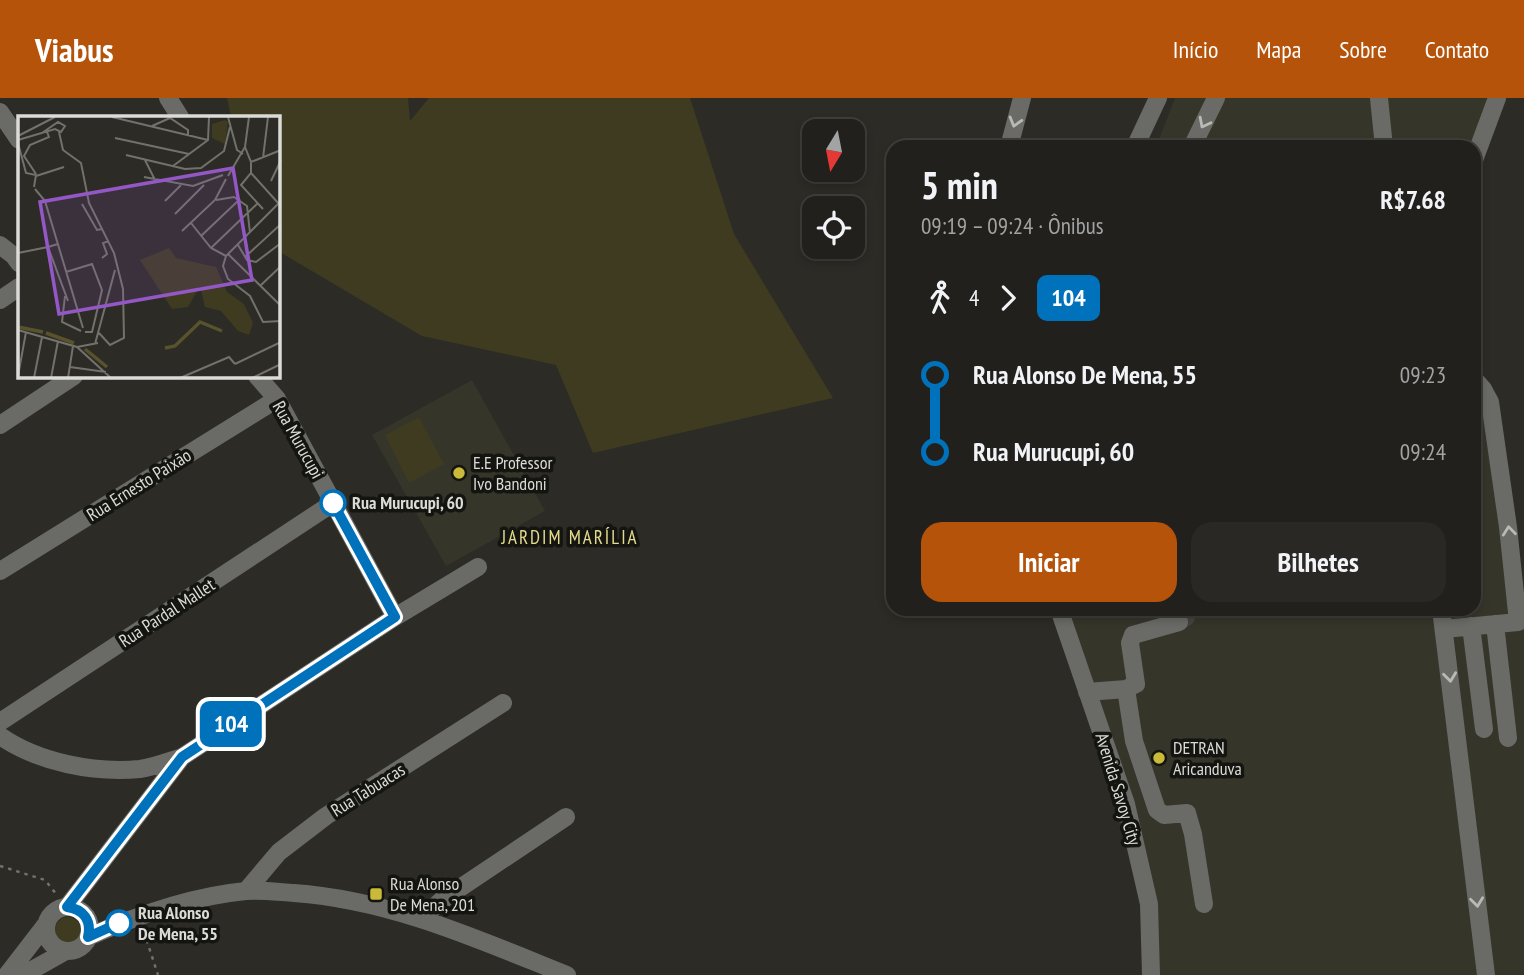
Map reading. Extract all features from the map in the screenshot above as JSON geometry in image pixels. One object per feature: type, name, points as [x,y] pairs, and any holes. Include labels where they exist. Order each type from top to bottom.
[{"type":"street","points":[[168,98],[179,116]]},
{"type":"street","points":[[1011,140],[1022,98]]},
{"type":"street","points":[[1138,140],[1158,98]]},
{"type":"street","points":[[1195,140],[1216,98]]},
{"type":"street","points":[[1379,98],[1383,140]]},
{"type":"street","points":[[1469,140],[1485,98]]},
{"type":"street","points":[[1481,141],[1497,98]]},
{"type":"street","points":[[0,112],[18,139]]},
{"type":"street","points":[[0,245],[18,262]]},
{"type":"street","points":[[0,300],[18,288]]},
{"type":"street","points":[[0,425],[67,378]]},
{"type":"street","name":"Rua Murucupi","points":[[259,378],[277,399],[395,617]]},
{"type":"street","points":[[1444,629],[1495,624],[1521,626],[1490,402],[1481,389]]},
{"type":"street","name":"Rua Ernesto Paixão","points":[[0,571],[277,399]]},
{"type":"street","name":"Rua Pardal Mallet","points":[[0,722],[333,503]]},
{"type":"street","points":[[0,736],[50,760],[106,769],[142,769],[182,757],[395,617],[478,567]]},
{"type":"street","name":"Avenida Savoy City","points":[[1061,616],[1126,804],[1149,904],[1151,975]]},
{"type":"street","points":[[1442,616],[1486,975]]},
{"type":"street","points":[[1087,692],[1126,689],[1136,684],[1130,643],[1132,635],[1179,622]]},
{"type":"street","points":[[1495,624],[1508,738]]},
{"type":"street","points":[[1471,626],[1484,729]]},
{"type":"street","points":[[1126,689],[1134,741],[1157,810],[1164,814],[1187,813],[1204,904]]},
{"type":"street","name":"Rua Tabuacas","points":[[246,891],[279,852],[326,816],[503,703]]},
{"type":"street","points":[[67,907],[182,757]]},
{"type":"street","points":[[422,918],[442,900],[566,817]]},
{"type":"street","points":[[88,937],[138,915],[246,891],[328,895],[379,905],[422,918],[567,975]]},
{"type":"street","points":[[7,975],[55,911],[67,907],[79,910],[87,919],[90,930],[80,947],[66,951],[23,975]]},
{"type":"street","points":[[47,923],[46,931],[52,944],[66,951]]},
{"type":"path","points":[[0,866],[45,880],[67,907]]},
{"type":"path","points":[[138,915],[158,975]]},
{"type":"shaded area","points":[[227,98],[408,98],[410,121],[429,98],[690,98],[734,234],[833,398],[593,453],[556,365],[422,336],[280,252],[280,116],[231,116]]},
{"type":"shaded area","points":[[1175,98],[1505,98],[1481,163],[1481,140],[1159,140]]},
{"type":"shaded area","points":[[1481,373],[1524,624],[1524,975],[1156,975],[1151,938],[1062,616],[1481,616]]},
{"type":"shaded area","name":"E.E Professor Ivo Bandoni","points":[[472,380],[545,511],[446,566],[372,435]]},
{"type":"shaded area","points":[[419,417],[444,464],[409,483],[385,435]]},
{"type":"shaded area","points":[[68,917],[77,921],[81,930],[77,939],[68,943],[59,939],[55,930],[59,921]]},
{"type":"tunnel","points":[[1179,622],[1186,616]]},
{"type":"bus line","name":"104","points":[[119,923],[88,937],[90,930],[87,919],[79,910],[67,907],[182,757],[395,617],[333,503]]},
{"type":"place","name":"E.E Professor Ivo Bandoni","points":[[459,473]]},
{"type":"place","name":"Rua Murucupi, 60","points":[[333,503]]},
{"type":"place","name":"DETRAN Aricanduva","points":[[1159,758]]},
{"type":"place","name":"Rua Alonso De Mena, 201","points":[[376,894]]},
{"type":"place","name":"Rua Alonso De Mena, 55","points":[[119,923]]},
{"type":"district","name":"JARDIM MARÍLIA","points":[[570,537]]}]
